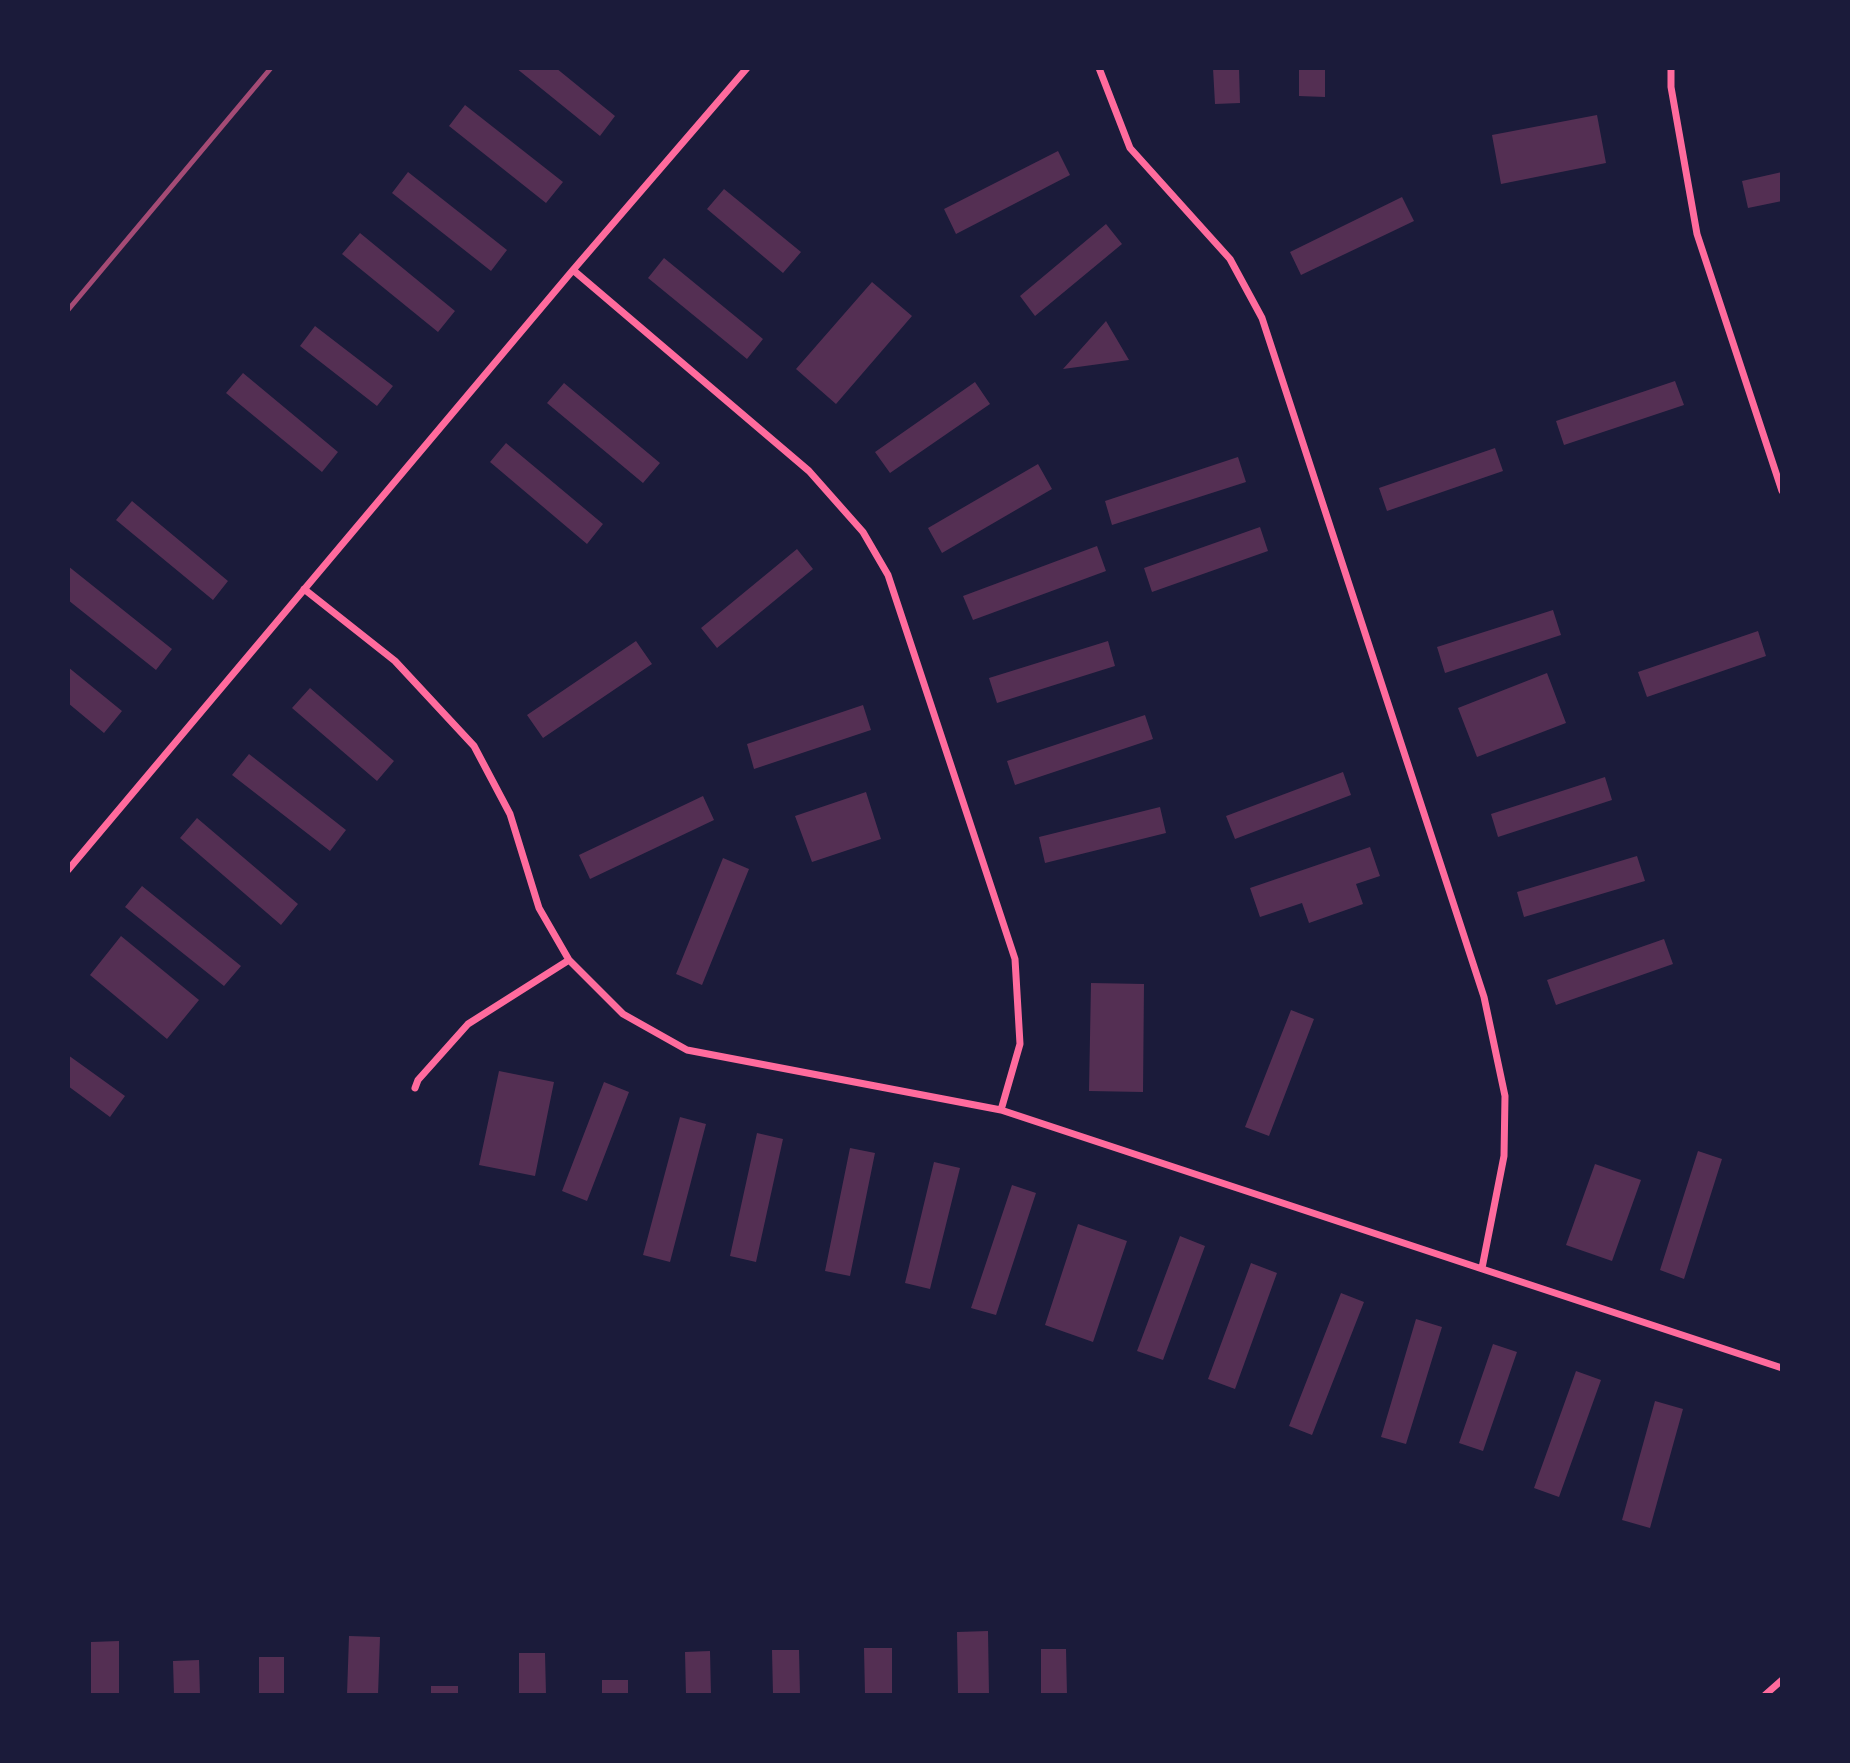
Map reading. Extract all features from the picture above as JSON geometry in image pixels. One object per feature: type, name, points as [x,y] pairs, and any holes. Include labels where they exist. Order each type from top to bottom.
[{"type":"street","points":[[68,870],[573,270],[747,68]]},
{"type":"street","points":[[1099,68],[1130,148],[1230,259],[1262,318],[1484,997],[1505,1096],[1504,1156],[1482,1268]]},
{"type":"street","points":[[1671,68],[1671,87],[1697,234],[1782,491]]},
{"type":"street","points":[[573,270],[809,471],[863,532],[887,575],[1015,959],[1020,1044],[1001,1110]]},
{"type":"street","points":[[304,589],[395,662],[474,746],[510,814],[539,908],[569,960],[623,1014],[687,1050],[1001,1110],[1782,1368]]},
{"type":"street","points":[[415,1088],[418,1080],[468,1024],[569,960]]},
{"type":"street","points":[[1765,1695],[1782,1680]]},
{"type":"building","points":[[516,68],[556,68],[615,116],[600,136]]},
{"type":"building","points":[[1213,68],[1239,68],[1240,103],[1215,104]]},
{"type":"building","points":[[1299,68],[1325,68],[1325,97],[1299,96]]},
{"type":"building","points":[[465,105],[563,182],[546,203],[449,126]]},
{"type":"building","points":[[1597,115],[1606,163],[1501,184],[1492,135]]},
{"type":"building","points":[[1058,151],[1070,175],[956,234],[944,209]]},
{"type":"building","points":[[408,172],[507,250],[491,271],[392,193]]},
{"type":"building","points":[[1782,172],[1782,201],[1748,208],[1742,181]]},
{"type":"building","points":[[724,189],[801,252],[783,273],[707,209]]},
{"type":"building","points":[[1402,197],[1414,221],[1301,275],[1290,252]]},
{"type":"building","points":[[1106,224],[1122,244],[1035,316],[1020,296]]},
{"type":"building","points":[[360,233],[455,311],[438,332],[342,254]]},
{"type":"building","points":[[664,258],[763,339],[747,359],[648,278]]},
{"type":"building","points":[[872,282],[912,316],[836,404],[796,369]]},
{"type":"building","points":[[1106,321],[1129,360],[1063,369]]},
{"type":"building","points":[[315,326],[393,386],[377,406],[300,346]]},
{"type":"building","points":[[243,373],[338,452],[322,472],[226,393]]},
{"type":"building","points":[[1675,381],[1684,405],[1564,445],[1556,421]]},
{"type":"building","points":[[975,382],[990,404],[890,473],[875,452]]},
{"type":"building","points":[[564,383],[660,463],[643,483],[547,403]]},
{"type":"building","points":[[506,443],[603,524],[587,544],[490,462]]},
{"type":"building","points":[[1495,448],[1503,471],[1387,511],[1379,488]]},
{"type":"building","points":[[1238,457],[1246,482],[1112,525],[1105,501]]},
{"type":"building","points":[[1038,464],[1052,489],[942,553],[928,528]]},
{"type":"building","points":[[132,501],[228,581],[213,600],[116,520]]},
{"type":"building","points":[[1260,527],[1268,551],[1152,592],[1144,568]]},
{"type":"building","points":[[1097,546],[1106,571],[973,620],[963,596]]},
{"type":"building","points":[[797,549],[813,569],[717,648],[701,628]]},
{"type":"building","points":[[68,566],[172,649],[156,670],[68,600]]},
{"type":"building","points":[[1553,610],[1561,635],[1445,673],[1437,647]]},
{"type":"building","points":[[1758,631],[1766,656],[1647,697],[1638,672]]},
{"type":"building","points":[[636,641],[652,664],[543,738],[527,715]]},
{"type":"building","points":[[1108,641],[1115,666],[997,703],[989,678]]},
{"type":"building","points":[[68,667],[122,711],[104,733],[68,703]]},
{"type":"building","points":[[1547,673],[1566,723],[1477,757],[1458,708]]},
{"type":"building","points":[[310,688],[394,761],[377,781],[292,708]]},
{"type":"building","points":[[863,705],[871,730],[754,769],[747,744]]},
{"type":"building","points":[[1145,715],[1153,739],[1015,785],[1007,761]]},
{"type":"building","points":[[249,754],[346,830],[330,851],[232,775]]},
{"type":"building","points":[[1343,772],[1351,795],[1235,839],[1226,816]]},
{"type":"building","points":[[1605,777],[1612,800],[1498,837],[1491,814]]},
{"type":"building","points":[[866,792],[881,839],[812,862],[795,816]]},
{"type":"building","points":[[703,796],[714,820],[590,879],[579,855]]},
{"type":"building","points":[[1160,807],[1166,833],[1045,863],[1039,837]]},
{"type":"building","points":[[197,818],[298,904],[281,925],[180,838]]},
{"type":"building","points":[[1370,847],[1380,876],[1356,884],[1363,904],[1309,923],[1302,903],[1260,917],[1250,888]]},
{"type":"building","points":[[1637,856],[1645,881],[1524,917],[1517,892]]},
{"type":"building","points":[[723,858],[749,869],[702,985],[676,974]]},
{"type":"building","points":[[142,886],[241,966],[224,986],[125,907]]},
{"type":"building","points":[[121,936],[199,1000],[167,1039],[90,975]]},
{"type":"building","points":[[1664,939],[1673,964],[1556,1005],[1547,980]]},
{"type":"building","points":[[1091,983],[1144,984],[1143,1092],[1089,1091]]},
{"type":"building","points":[[1291,1010],[1314,1019],[1269,1136],[1245,1127]]},
{"type":"building","points":[[68,1055],[125,1096],[110,1117],[68,1086]]},
{"type":"building","points":[[499,1071],[554,1082],[535,1176],[479,1165]]},
{"type":"building","points":[[604,1082],[629,1092],[587,1201],[562,1191]]},
{"type":"building","points":[[680,1117],[706,1124],[670,1262],[643,1255]]},
{"type":"building","points":[[757,1133],[783,1139],[756,1262],[730,1256]]},
{"type":"building","points":[[850,1148],[875,1153],[850,1276],[825,1271]]},
{"type":"building","points":[[1698,1151],[1722,1159],[1684,1279],[1660,1270]]},
{"type":"building","points":[[934,1162],[960,1168],[930,1289],[905,1283]]},
{"type":"building","points":[[1595,1164],[1641,1180],[1612,1261],[1566,1245]]},
{"type":"building","points":[[1012,1185],[1036,1193],[996,1315],[971,1308]]},
{"type":"building","points":[[1078,1224],[1127,1241],[1093,1342],[1045,1325]]},
{"type":"building","points":[[1180,1236],[1205,1246],[1163,1360],[1137,1351]]},
{"type":"building","points":[[1251,1263],[1277,1273],[1235,1389],[1208,1379]]},
{"type":"building","points":[[1341,1293],[1364,1302],[1312,1435],[1289,1426]]},
{"type":"building","points":[[1416,1319],[1442,1327],[1406,1444],[1381,1437]]},
{"type":"building","points":[[1493,1344],[1517,1352],[1483,1451],[1459,1443]]},
{"type":"building","points":[[1576,1371],[1601,1380],[1559,1497],[1534,1488]]},
{"type":"building","points":[[1655,1401],[1683,1409],[1650,1528],[1622,1520]]},
{"type":"building","points":[[988,1631],[989,1695],[958,1695],[957,1632]]},
{"type":"building","points":[[349,1636],[380,1637],[378,1695],[347,1695]]},
{"type":"building","points":[[119,1641],[119,1695],[91,1695],[91,1642]]},
{"type":"building","points":[[864,1648],[892,1648],[892,1695],[865,1695]]},
{"type":"building","points":[[1041,1649],[1066,1649],[1067,1695],[1041,1695]]},
{"type":"building","points":[[772,1650],[799,1650],[800,1695],[773,1695]]},
{"type":"building","points":[[710,1651],[711,1695],[686,1695],[685,1652]]},
{"type":"building","points":[[519,1653],[545,1653],[546,1695],[519,1695]]},
{"type":"building","points":[[259,1657],[284,1657],[284,1695],[259,1695]]},
{"type":"building","points":[[199,1660],[200,1695],[174,1695],[173,1661]]},
{"type":"building","points":[[602,1680],[628,1680],[628,1695],[602,1695]]},
{"type":"building","points":[[431,1686],[458,1686],[458,1695],[431,1695]]},
{"type":"railway","points":[[68,310],[271,68]]}]
